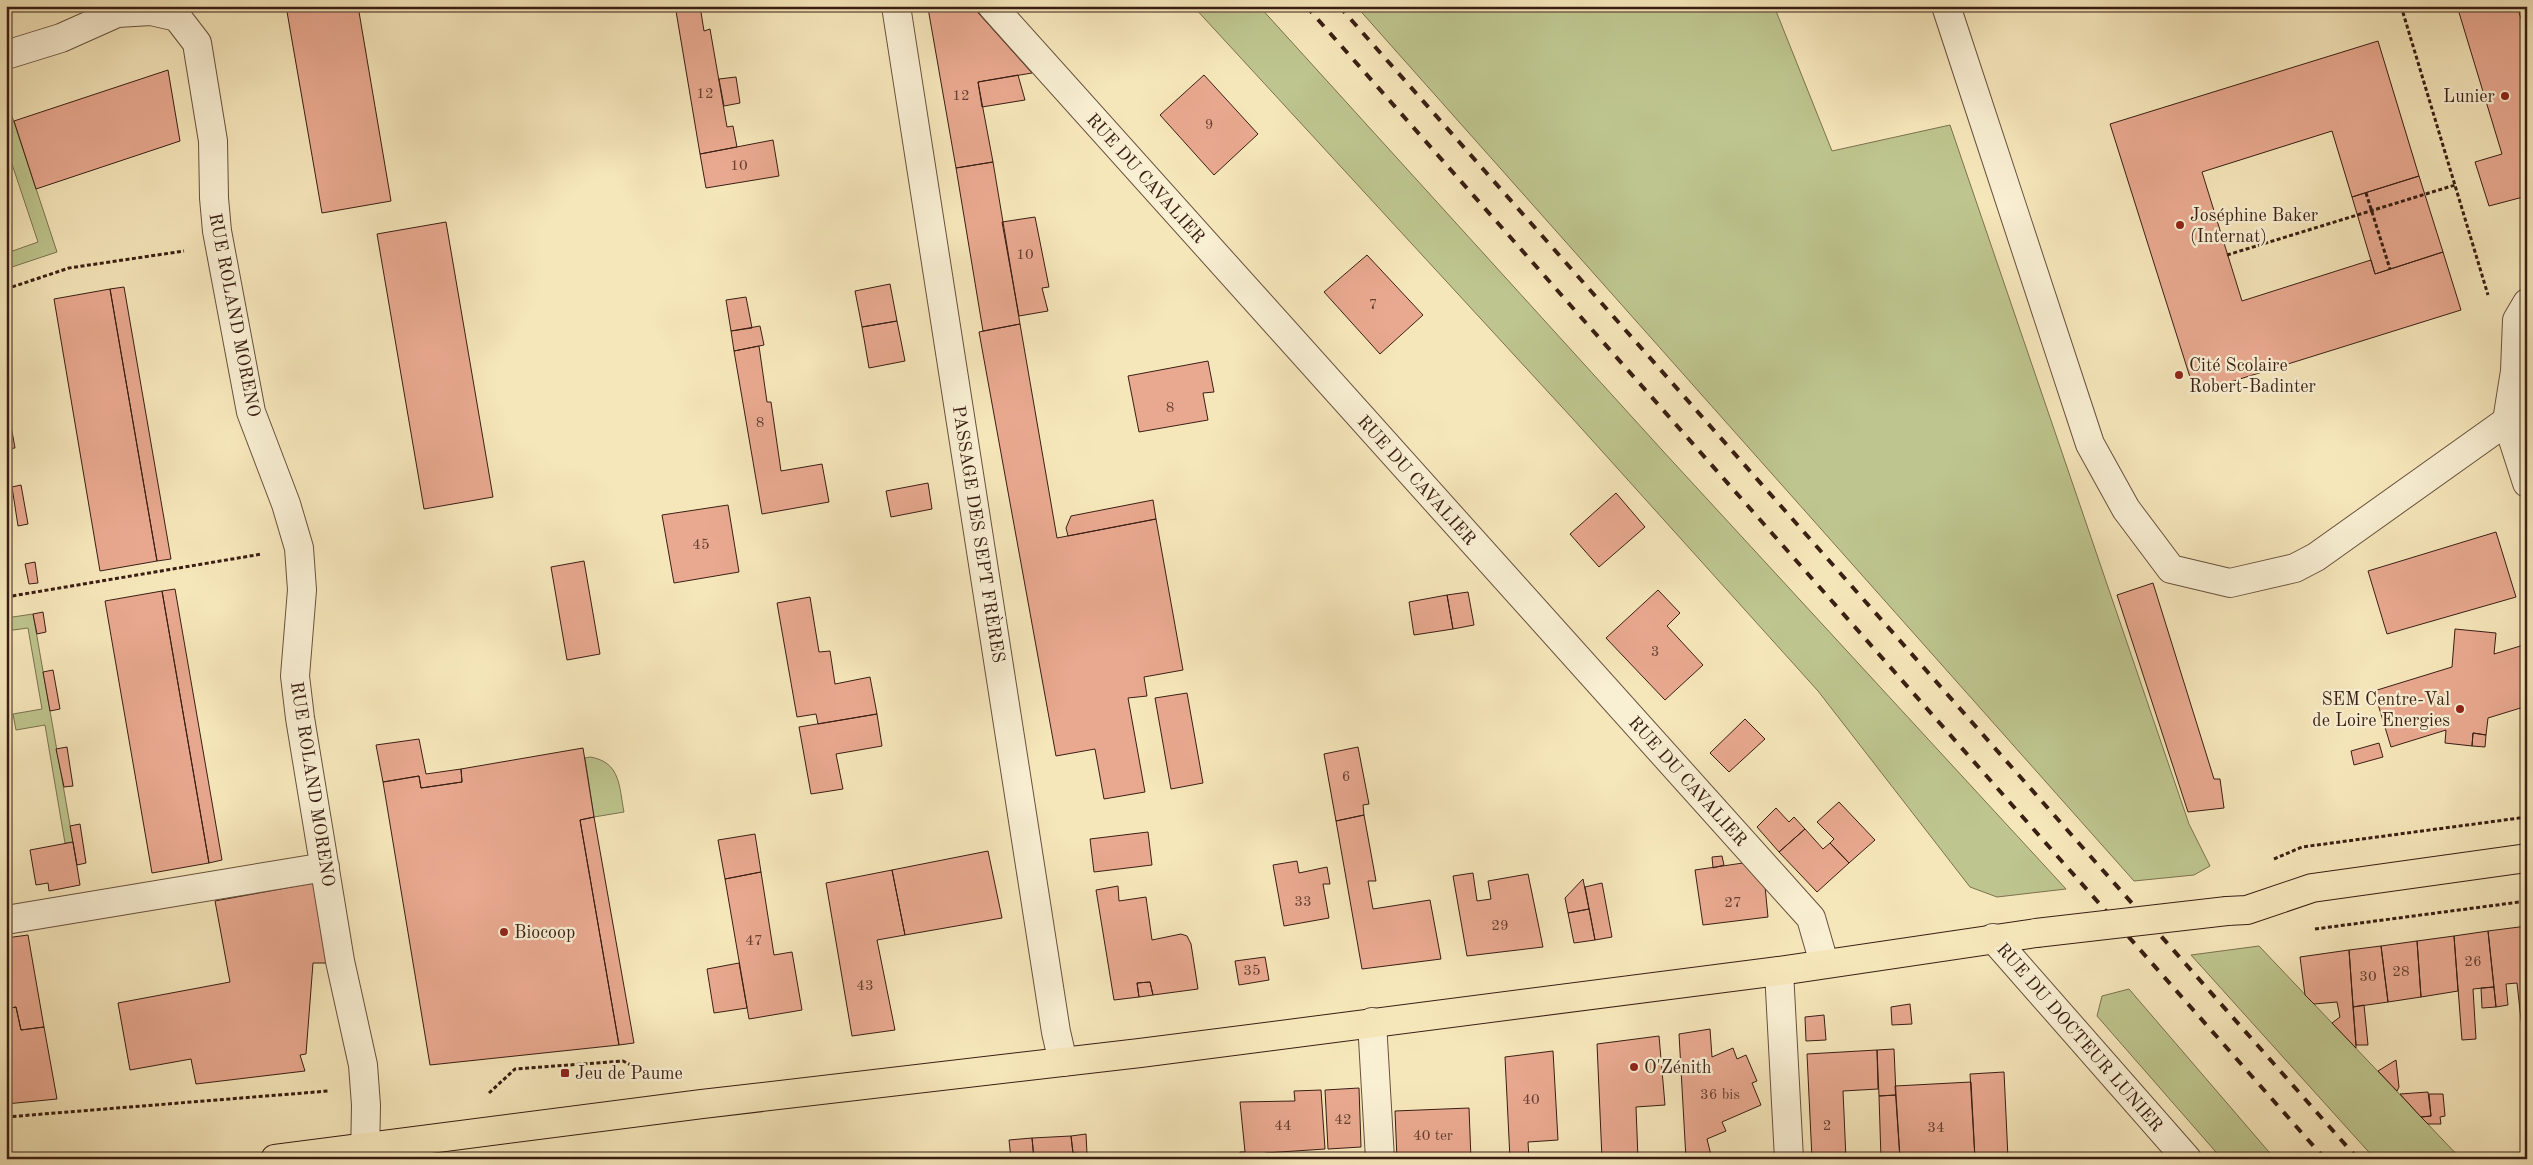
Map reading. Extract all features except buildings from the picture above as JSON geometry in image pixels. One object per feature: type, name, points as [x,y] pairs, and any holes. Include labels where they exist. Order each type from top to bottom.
[{"type":"main road","points":[[275,1159],[364,1153],[702,1104],[1063,1062],[1779,971],[1993,938],[2247,910],[2312,888],[2527,858]]},
{"type":"street","name":"PASSAGE DES SEPT FRÈRES","points":[[896,6],[1056,1032],[1063,1062]]},
{"type":"street","name":"RUE DU CAVALIER","points":[[992,6],[1811,918],[1824,963]]},
{"type":"street","points":[[1946,6],[2090,444],[2126,509],[2171,569],[2230,583],[2296,568],[2316,557],[2507,422]]},
{"type":"street","name":"RUE ROLAND MORENO","points":[[6,55],[61,38],[117,13],[151,11],[177,17],[197,43],[213,141],[214,198],[220,246],[250,412],[286,504],[299,548],[302,590],[295,676],[300,718],[340,961],[363,1065],[366,1106],[364,1153]]},
{"type":"street","points":[[2527,303],[2517,320],[2515,371],[2507,422],[2527,483]]},
{"type":"street","points":[[6,920],[325,867]]},
{"type":"street","name":"RUE DU DOCTEUR LUNIER","points":[[1993,938],[2187,1159]]},
{"type":"street","points":[[1779,971],[1789,1159]]},
{"type":"street","points":[[1372,1022],[1380,1159]]},
{"type":"path","points":[[2401,6],[2491,305]]},
{"type":"path","points":[[2227,255],[2455,185]]},
{"type":"path","points":[[2366,193],[2390,269]]},
{"type":"path","points":[[6,288],[69,268],[220,246]]},
{"type":"path","points":[[6,597],[299,548]]},
{"type":"path","points":[[2311,929],[2347,926],[2527,901]]},
{"type":"path","points":[[6,1117],[335,1090]]},
{"type":"green space","points":[[1193,6],[1259,6],[1662,450],[2066,889],[1997,897],[1970,887],[1818,691],[1573,419]]},
{"type":"green space","points":[[1356,6],[1774,6],[1832,151],[1950,125],[2189,824],[2210,866],[2194,875],[2134,881]]},
{"type":"green space","points":[[6,98],[57,252],[12,267],[7,253],[38,242],[6,146]]},
{"type":"green space","points":[[33,614],[73,842],[65,843],[45,725],[16,730],[13,714],[42,709],[28,628],[6,631],[6,618]]},
{"type":"green space","points":[[590,757],[608,764],[613,770],[617,777],[624,812],[594,817],[585,758]]},
{"type":"green space","points":[[2259,946],[2461,1159],[2375,1159],[2191,955]]},
{"type":"green space","points":[[2129,989],[2275,1159],[2222,1159],[2097,1016],[2102,996]]},
{"type":"railway","points":[[1306,6],[2325,1159]]},
{"type":"railway","points":[[1339,6],[2358,1159]]},
{"type":"place","name":"Lunier","points":[[2505,96]]},
{"type":"place","name":"Joséphine Baker (Internat)","points":[[2180,225]]},
{"type":"place","name":"Cité Scolaire Robert-Badinter","points":[[2179,375]]},
{"type":"place","name":"SEM Centre-Val de Loire Energies","points":[[2460,709]]},
{"type":"place","name":"Biocoop","points":[[504,932]]},
{"type":"place","name":"O'Zénith","points":[[1634,1067]]},
{"type":"place","name":"Jeu de Paume","points":[[565,1073]]}]
